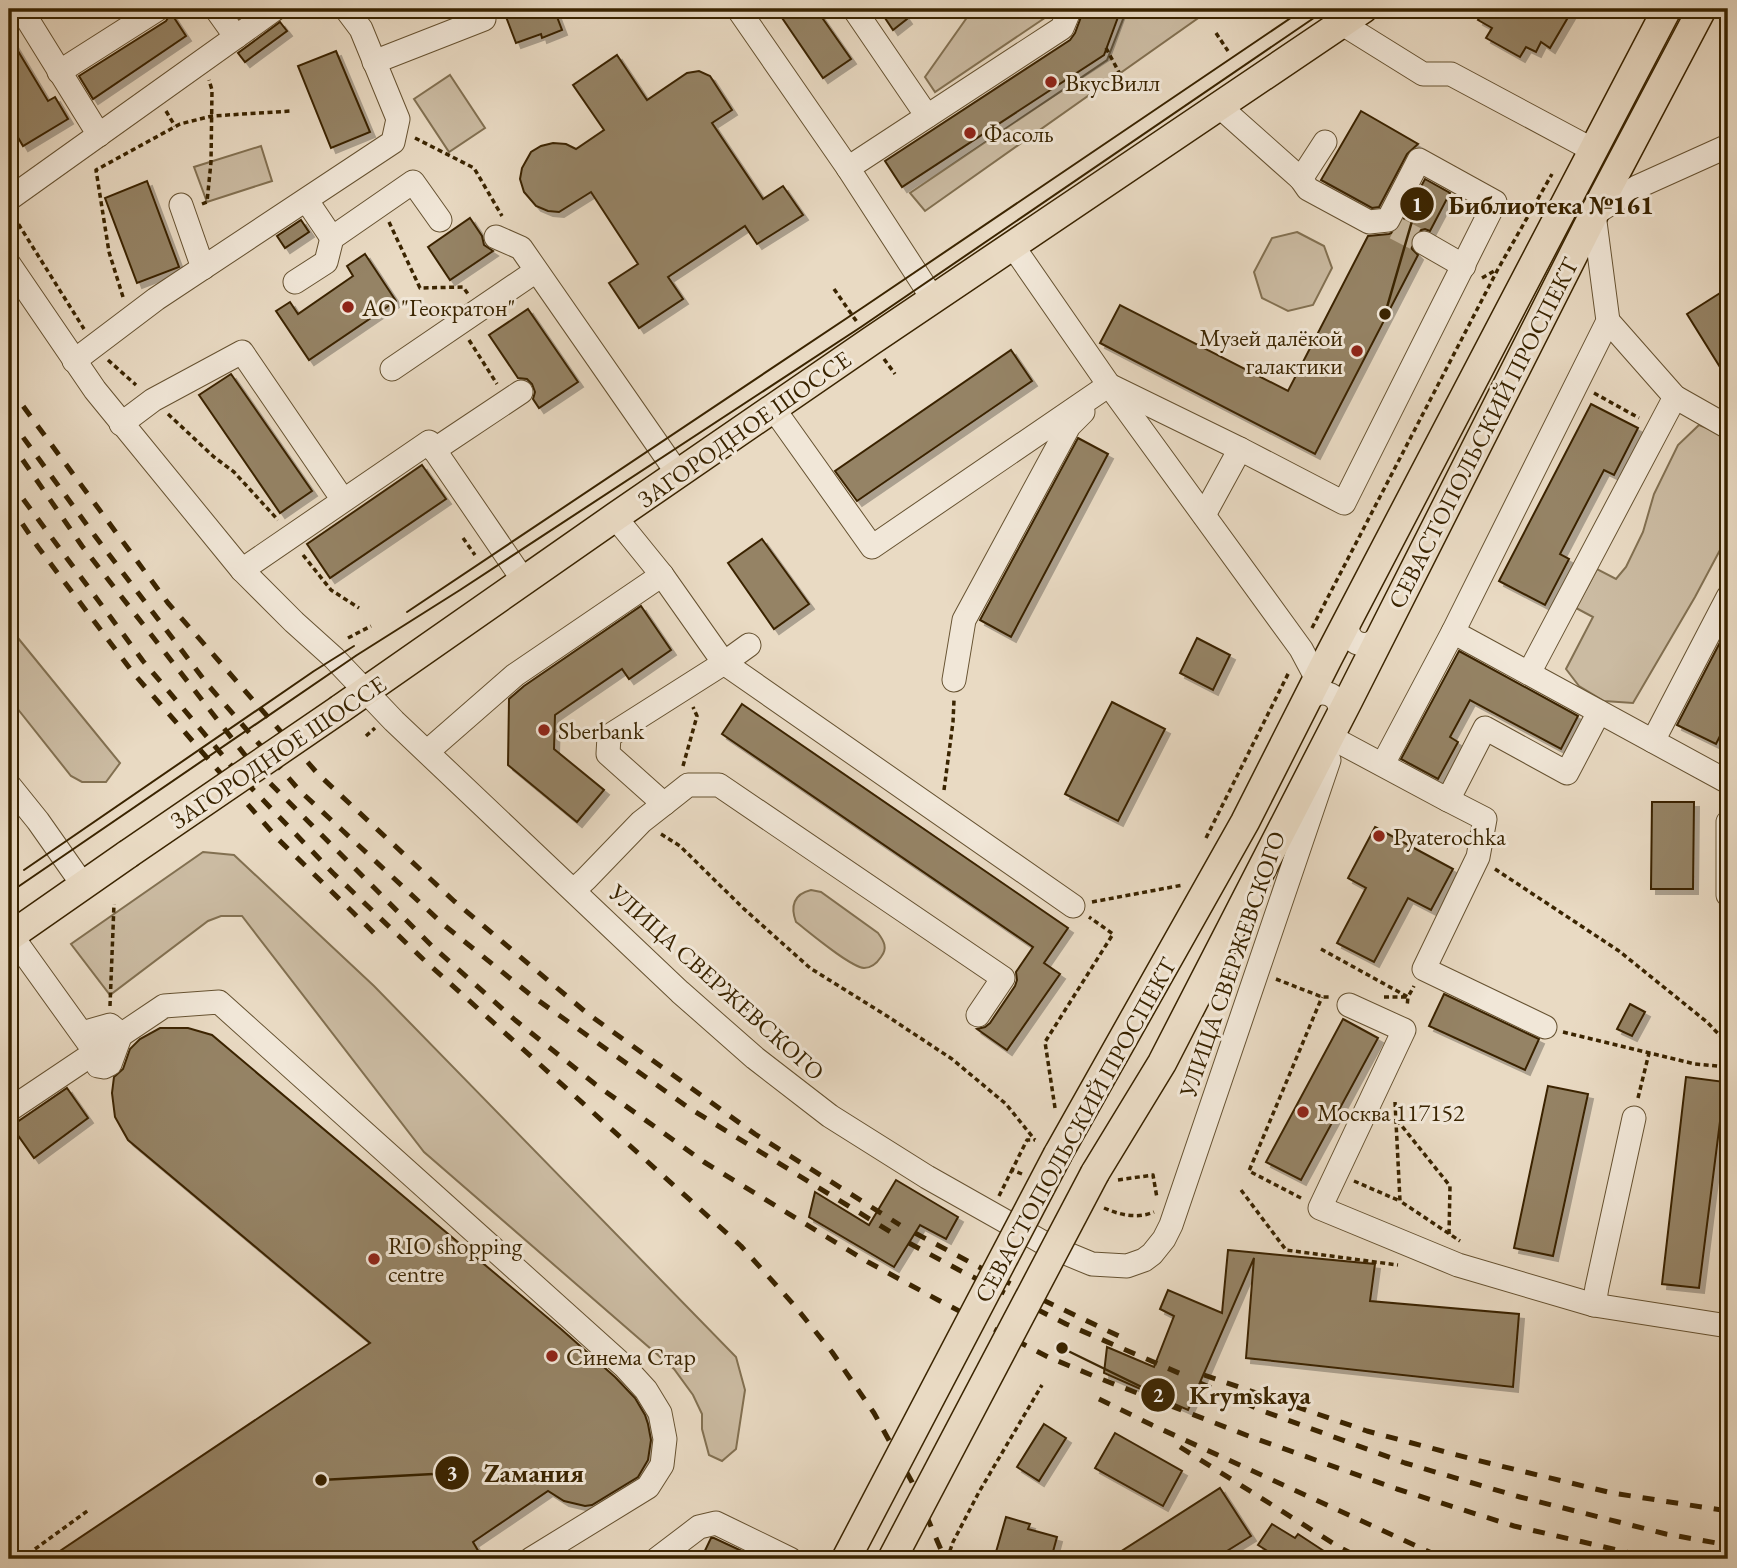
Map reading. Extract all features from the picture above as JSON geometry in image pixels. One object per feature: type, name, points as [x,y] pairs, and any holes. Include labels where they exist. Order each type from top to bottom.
[{"type":"main road","name":"СЕВАСТОПОЛЬСКИЙ ПРОСПЕКТ","points":[[846,1559],[1046,1147],[1245,822],[1667,9]]},
{"type":"main road","name":"СЕВАСТОПОЛЬСКИЙ ПРОСПЕКТ","points":[[892,1559],[1106,1176],[1161,1063],[1341,720],[1381,635],[1594,214],[1702,9]]},
{"type":"main road","name":"ЗАГОРОДНОЕ ШОССЕ","points":[[10,936],[367,692],[773,408],[1219,106],[1347,15]]},
{"type":"street","points":[[21,9],[99,135]]},
{"type":"street","points":[[60,72],[158,9]]},
{"type":"street","points":[[216,9],[236,37]]},
{"type":"street","points":[[9,199],[275,9]]},
{"type":"street","points":[[74,361],[156,299],[393,142],[398,119],[361,29],[346,9]]},
{"type":"street","points":[[374,62],[484,19],[480,9]]},
{"type":"street","points":[[738,9],[848,168],[933,299]]},
{"type":"street","points":[[854,9],[927,116]]},
{"type":"street","points":[[848,168],[1062,28],[1070,9]]},
{"type":"street","points":[[1347,15],[1423,74],[1451,74],[1593,150]]},
{"type":"street","points":[[1110,385],[1344,503],[1495,202],[1419,160],[1392,224],[1369,222],[1308,189],[1301,179],[1219,106]]},
{"type":"street","points":[[1301,179],[1325,142]]},
{"type":"street","points":[[1728,146],[1637,187],[1594,214],[1608,321],[1675,397],[1728,427]]},
{"type":"street","points":[[295,282],[326,262],[332,238],[413,182],[440,220]]},
{"type":"street","points":[[307,201],[332,238]]},
{"type":"street","points":[[181,205],[203,268]]},
{"type":"street","points":[[496,237],[521,248],[678,474]]},
{"type":"street","points":[[1424,243],[1464,266]]},
{"type":"street","points":[[1012,245],[1301,649],[1312,691],[1310,697],[1316,693],[1330,694],[1339,705],[1341,720],[1383,764],[1485,819],[1478,857],[1424,969],[1545,1027]]},
{"type":"street","name":"УЛИЦА СВЕРЖЕВСКОГО","points":[[9,264],[94,390],[242,570],[680,992],[746,1050],[830,1116],[926,1177],[1018,1229],[1051,1247],[1092,1264],[1128,1266],[1144,1260],[1164,1239],[1179,1203],[1341,720]]},
{"type":"street","points":[[392,369],[536,271]]},
{"type":"street","points":[[1383,764],[1453,632],[1608,321]]},
{"type":"street","points":[[121,424],[153,400],[242,352],[344,500]]},
{"type":"street","points":[[773,408],[872,547],[1110,385]]},
{"type":"street","points":[[954,680],[964,620],[1069,426],[1110,385]]},
{"type":"street","points":[[434,450],[514,397]]},
{"type":"street","points":[[1529,673],[1675,397]]},
{"type":"street","points":[[242,570],[429,442],[524,581]]},
{"type":"street","points":[[1204,515],[1240,449]]},
{"type":"street","points":[[615,517],[662,575],[724,663],[1073,906]]},
{"type":"street","points":[[428,751],[515,675],[662,575]]},
{"type":"street","points":[[1653,741],[1728,597]]},
{"type":"street","name":"СЕВАСТОПОЛЬСКИЙ ПРОСПЕКТ","points":[[1349,619],[1348,633],[1356,643],[1370,644],[1381,635]]},
{"type":"street","points":[[1453,632],[1728,782]]},
{"type":"street","points":[[664,804],[608,754],[609,736],[749,645]]},
{"type":"street","points":[[1448,800],[1485,728],[1567,773],[1599,712]]},
{"type":"street","points":[[9,785],[83,885]]},
{"type":"street","points":[[574,890],[641,822],[688,785],[719,785],[1003,978],[978,1015]]},
{"type":"street","points":[[1728,822],[1728,895]]},
{"type":"street","points":[[10,936],[95,1052]]},
{"type":"street","points":[[9,1110],[164,1006],[219,1002],[625,1367],[646,1390],[660,1413],[664,1438],[662,1465],[648,1487],[531,1559]]},
{"type":"street","points":[[1349,1004],[1404,1030],[1320,1209],[1458,1265],[1594,1305],[1728,1326]]},
{"type":"street","points":[[82,1033],[110,1025],[121,1034]]},
{"type":"street","points":[[1594,1305],[1634,1118]]},
{"type":"street","points":[[657,1559],[699,1527],[716,1522],[789,1559]]},
{"type":"street","points":[[683,1559],[699,1527]]},
{"type":"path","points":[[1216,33],[1227,51]]},
{"type":"path","points":[[1106,48],[1129,91]]},
{"type":"path","points":[[207,202],[211,162],[212,90]]},
{"type":"path","points":[[165,110],[175,127]]},
{"type":"path","points":[[129,319],[109,252],[96,170],[175,127],[212,116],[291,111]]},
{"type":"path","points":[[396,127],[474,168],[521,248]]},
{"type":"path","points":[[381,204],[420,288],[463,287],[479,309]]},
{"type":"path","points":[[9,208],[98,352],[234,472],[278,520],[331,590],[359,607]]},
{"type":"path","points":[[834,289],[848,309]]},
{"type":"path","points":[[459,323],[514,397]]},
{"type":"path","points":[[1577,383],[1658,429]]},
{"type":"path","points":[[463,538],[475,555]]},
{"type":"path","points":[[348,638],[371,626]]},
{"type":"path","points":[[940,814],[953,722],[954,680]]},
{"type":"path","points":[[680,773],[697,716],[693,706]]},
{"type":"path","points":[[641,822],[680,846],[810,968],[952,1059],[1006,1104],[1046,1147]]},
{"type":"path","points":[[1478,857],[1619,951],[1707,1022],[1728,1044]]},
{"type":"path","points":[[1073,906],[1183,885]]},
{"type":"path","points":[[110,1006],[114,904]]},
{"type":"path","points":[[1057,1118],[1045,1042],[1113,934],[1073,906]]},
{"type":"path","points":[[1321,949],[1408,997],[1424,969]]},
{"type":"path","points":[[1256,973],[1322,997],[1249,1171],[1320,1209]]},
{"type":"path","points":[[1545,1027],[1695,1064],[1728,1067]]},
{"type":"path","points":[[1634,1118],[1648,1053]]},
{"type":"path","points":[[1394,1093],[1400,1201]]},
{"type":"path","points":[[1396,1118],[1450,1186],[1449,1234]]},
{"type":"path","points":[[1015,1164],[1027,1140]]},
{"type":"path","points":[[999,1196],[1012,1170]]},
{"type":"path","points":[[1337,1173],[1400,1201],[1468,1247]]},
{"type":"path","points":[[1106,1176],[1153,1175],[1157,1198]]},
{"type":"path","points":[[1099,1206],[1117,1214],[1137,1216],[1158,1210]]},
{"type":"path","points":[[947,1559],[979,1492],[1042,1385]]},
{"type":"path","points":[[35,1549],[90,1509]]},
{"type":"shaded area","points":[[973,9],[1058,9],[935,92],[925,77]]},
{"type":"shaded area","points":[[1127,9],[1211,9],[925,211],[910,193],[1107,60]]},
{"type":"shaded area","points":[[450,75],[485,128],[449,152],[414,99]]},
{"type":"shaded area","points":[[261,146],[272,181],[207,202],[194,167]]},
{"type":"shaded area","points":[[1297,232],[1324,246],[1332,268],[1313,305],[1288,311],[1262,298],[1254,272],[1272,238]]},
{"type":"shaded area","points":[[1699,425],[1728,436],[1728,535],[1633,703],[1604,701],[1579,686],[1566,669],[1593,617],[1576,608],[1597,569],[1616,579],[1626,567],[1643,532],[1654,494],[1678,445]]},
{"type":"shaded area","points":[[9,627],[120,763],[106,782],[82,782],[71,776],[9,698]]},
{"type":"shaded area","points":[[203,852],[234,855],[374,986],[736,1357],[745,1390],[736,1449],[722,1461],[709,1455],[702,1429],[702,1414],[693,1395],[674,1369],[424,1152],[242,916],[221,916],[208,921],[110,995],[71,944]]},
{"type":"shaded area","points":[[811,890],[821,892],[878,933],[885,948],[876,963],[867,968],[858,966],[840,956],[796,922],[793,911],[795,902],[801,894]]},
{"type":"building","points":[[503,9],[554,9],[562,30],[542,38],[541,34],[516,43]]},
{"type":"building","points":[[776,9],[816,9],[851,59],[823,78]]},
{"type":"building","points":[[891,9],[900,9],[907,19],[893,30],[883,15]]},
{"type":"building","points":[[1084,9],[1121,9],[1104,55],[902,187],[885,161],[1070,40]]},
{"type":"building","points":[[1485,9],[1562,9],[1570,14],[1550,48],[1541,42],[1536,52],[1526,47],[1520,57],[1486,38],[1492,28],[1478,20]]},
{"type":"building","points":[[171,13],[186,36],[93,99],[79,76],[166,21]]},
{"type":"building","points":[[280,22],[287,31],[245,62],[238,53]]},
{"type":"building","points":[[9,36],[48,101],[55,97],[68,119],[23,146],[9,122]]},
{"type":"building","points":[[336,51],[370,132],[331,148],[298,66]]},
{"type":"building","points":[[617,55],[647,100],[687,73],[699,71],[710,76],[732,110],[712,123],[763,199],[783,186],[803,215],[757,244],[745,226],[668,277],[683,299],[639,328],[609,283],[638,264],[591,192],[559,212],[548,211],[536,206],[524,192],[520,179],[522,168],[531,152],[541,146],[566,144],[576,149],[604,130],[573,85]]},
{"type":"building","points":[[1361,111],[1418,144],[1407,154],[1379,207],[1372,208],[1321,180]]},
{"type":"building","points":[[1425,179],[1450,193],[1430,231],[1418,231],[1412,237],[1412,249],[1418,255],[1315,454],[1100,343],[1120,305],[1288,391],[1368,236],[1396,231]]},
{"type":"building","points":[[147,181],[179,267],[137,283],[105,198]]},
{"type":"building","points":[[470,218],[482,236],[484,245],[493,251],[450,280],[428,247]]},
{"type":"building","points":[[301,220],[309,232],[285,248],[277,236]]},
{"type":"building","name":"АО \"Геократон\"","points":[[365,254],[396,301],[309,360],[276,311],[290,302],[298,314],[353,276],[347,266]]},
{"type":"building","points":[[1728,288],[1728,380],[1687,314]]},
{"type":"building","points":[[528,309],[578,382],[539,408],[533,399],[535,392],[532,384],[527,379],[518,378],[489,335]]},
{"type":"building","points":[[1011,350],[1032,381],[857,501],[835,471]]},
{"type":"building","points":[[231,374],[312,491],[280,513],[199,395]]},
{"type":"building","points":[[1591,404],[1638,428],[1614,475],[1604,470],[1560,554],[1569,559],[1545,605],[1499,581]]},
{"type":"building","points":[[1078,438],[1108,454],[1011,637],[980,620]]},
{"type":"building","points":[[422,465],[446,499],[330,578],[307,544]]},
{"type":"building","points":[[762,539],[809,604],[774,629],[728,563]]},
{"type":"building","points":[[641,606],[671,650],[629,679],[622,669],[555,715],[554,749],[604,790],[577,822],[508,765],[509,699]]},
{"type":"building","points":[[1728,627],[1728,720],[1716,744],[1677,725]]},
{"type":"building","points":[[1197,638],[1230,655],[1213,690],[1180,673]]},
{"type":"building","points":[[1459,651],[1578,716],[1561,749],[1470,700],[1450,737],[1458,742],[1438,779],[1401,759]]},
{"type":"building","points":[[1112,702],[1165,729],[1118,821],[1065,794]]},
{"type":"building","points":[[742,704],[1068,928],[1044,963],[1060,974],[1007,1050],[977,1029],[990,1023],[1015,986],[1016,972],[1033,947],[722,734]]},
{"type":"building","points":[[1652,802],[1694,802],[1693,889],[1651,889]]},
{"type":"building","points":[[1375,827],[1453,869],[1431,910],[1408,898],[1374,962],[1337,943],[1366,888],[1348,878]]},
{"type":"building","points":[[1444,994],[1539,1039],[1525,1070],[1429,1026]]},
{"type":"building","points":[[1630,1004],[1645,1012],[1632,1036],[1617,1029]]},
{"type":"building","points":[[1343,1019],[1378,1038],[1301,1180],[1266,1162]]},
{"type":"building","name":"RIO shopping centre","points":[[160,1028],[188,1028],[212,1035],[615,1377],[635,1398],[648,1424],[651,1440],[648,1460],[638,1477],[592,1505],[564,1501],[548,1491],[473,1542],[483,1559],[48,1559],[370,1343],[128,1140],[115,1117],[112,1093],[114,1077],[123,1069],[130,1049],[140,1039]]},
{"type":"building","points":[[1686,1077],[1725,1082],[1699,1288],[1662,1284]]},
{"type":"building","points":[[1548,1086],[1588,1094],[1553,1256],[1514,1248]]},
{"type":"building","points":[[67,1088],[88,1118],[34,1158],[10,1124]]},
{"type":"building","points":[[896,1180],[958,1217],[946,1239],[920,1225],[894,1267],[809,1217],[815,1192],[869,1225]]},
{"type":"building","points":[[1228,1250],[1375,1264],[1370,1301],[1519,1314],[1513,1387],[1246,1358],[1254,1258],[1188,1410],[1104,1373],[1107,1347],[1154,1367],[1174,1316],[1160,1309],[1168,1290],[1222,1313]]},
{"type":"building","points":[[1044,1424],[1066,1438],[1039,1481],[1017,1467]]},
{"type":"building","points":[[1115,1433],[1182,1471],[1163,1506],[1095,1468]]},
{"type":"building","points":[[1220,1488],[1251,1536],[1214,1559],[1109,1559]]},
{"type":"building","points":[[1006,1517],[1030,1524],[1028,1529],[1057,1537],[1051,1559],[994,1559]]},
{"type":"building","points":[[1272,1524],[1295,1538],[1298,1534],[1336,1559],[1280,1559],[1258,1545]]},
{"type":"building","points":[[711,1538],[714,1538],[759,1559],[701,1559]]},
{"type":"tunnel","points":[[1395,228],[1424,243]]},
{"type":"tram line","points":[[407,612],[1304,9]]},
{"type":"tram line","points":[[9,893],[357,655],[861,327],[1327,9]]},
{"type":"tram line","points":[[24,870],[354,646]]},
{"type":"railway","points":[[9,387],[168,603],[318,774],[454,901],[588,1014],[755,1134],[900,1225]]},
{"type":"railway","points":[[9,418],[208,685],[299,790],[444,925],[532,996],[689,1108],[894,1234]]},
{"type":"railway","points":[[9,440],[82,546],[255,768],[432,946],[515,1020],[595,1084],[704,1162],[868,1262],[1048,1357],[1251,1437],[1397,1489],[1514,1526],[1656,1559]]},
{"type":"railway","points":[[9,480],[143,661],[240,776],[333,873],[423,959],[741,1246],[794,1305],[832,1352],[874,1413],[912,1482],[945,1559]]},
{"type":"railway","points":[[9,504],[38,547],[134,674],[278,839],[374,933]]},
{"type":"railway","points":[[915,1233],[1026,1292],[1121,1337]]},
{"type":"railway","points":[[909,1243],[1066,1324],[1188,1377]]},
{"type":"railway","points":[[1204,1375],[1367,1431],[1472,1459],[1612,1493],[1728,1511]]},
{"type":"railway","points":[[1200,1383],[1263,1411],[1405,1463],[1520,1497],[1666,1534],[1728,1545]]},
{"type":"railway","points":[[1099,1399],[1445,1559]]},
{"type":"railway","points":[[1180,1447],[1362,1559]]},
{"type":"place","name":"ВкусВилл","points":[[1051,82]]},
{"type":"place","name":"Фасоль","points":[[970,133]]},
{"type":"place","name":"АО \"Геократон\"","points":[[348,307]]},
{"type":"place","name":"Библиотека №161","points":[[1385,314]]},
{"type":"place","name":"Музей далёкой галактики","points":[[1357,351]]},
{"type":"place","name":"Sberbank","points":[[544,730]]},
{"type":"place","name":"Pyaterochka","points":[[1379,836]]},
{"type":"place","name":"Москва 117152","points":[[1303,1112]]},
{"type":"place","name":"RIO shopping centre","points":[[374,1259]]},
{"type":"place","name":"Krymskaya","points":[[1062,1348]]},
{"type":"place","name":"Синема Стар","points":[[552,1356]]},
{"type":"place","name":"Zамания","points":[[321,1480]]}]
